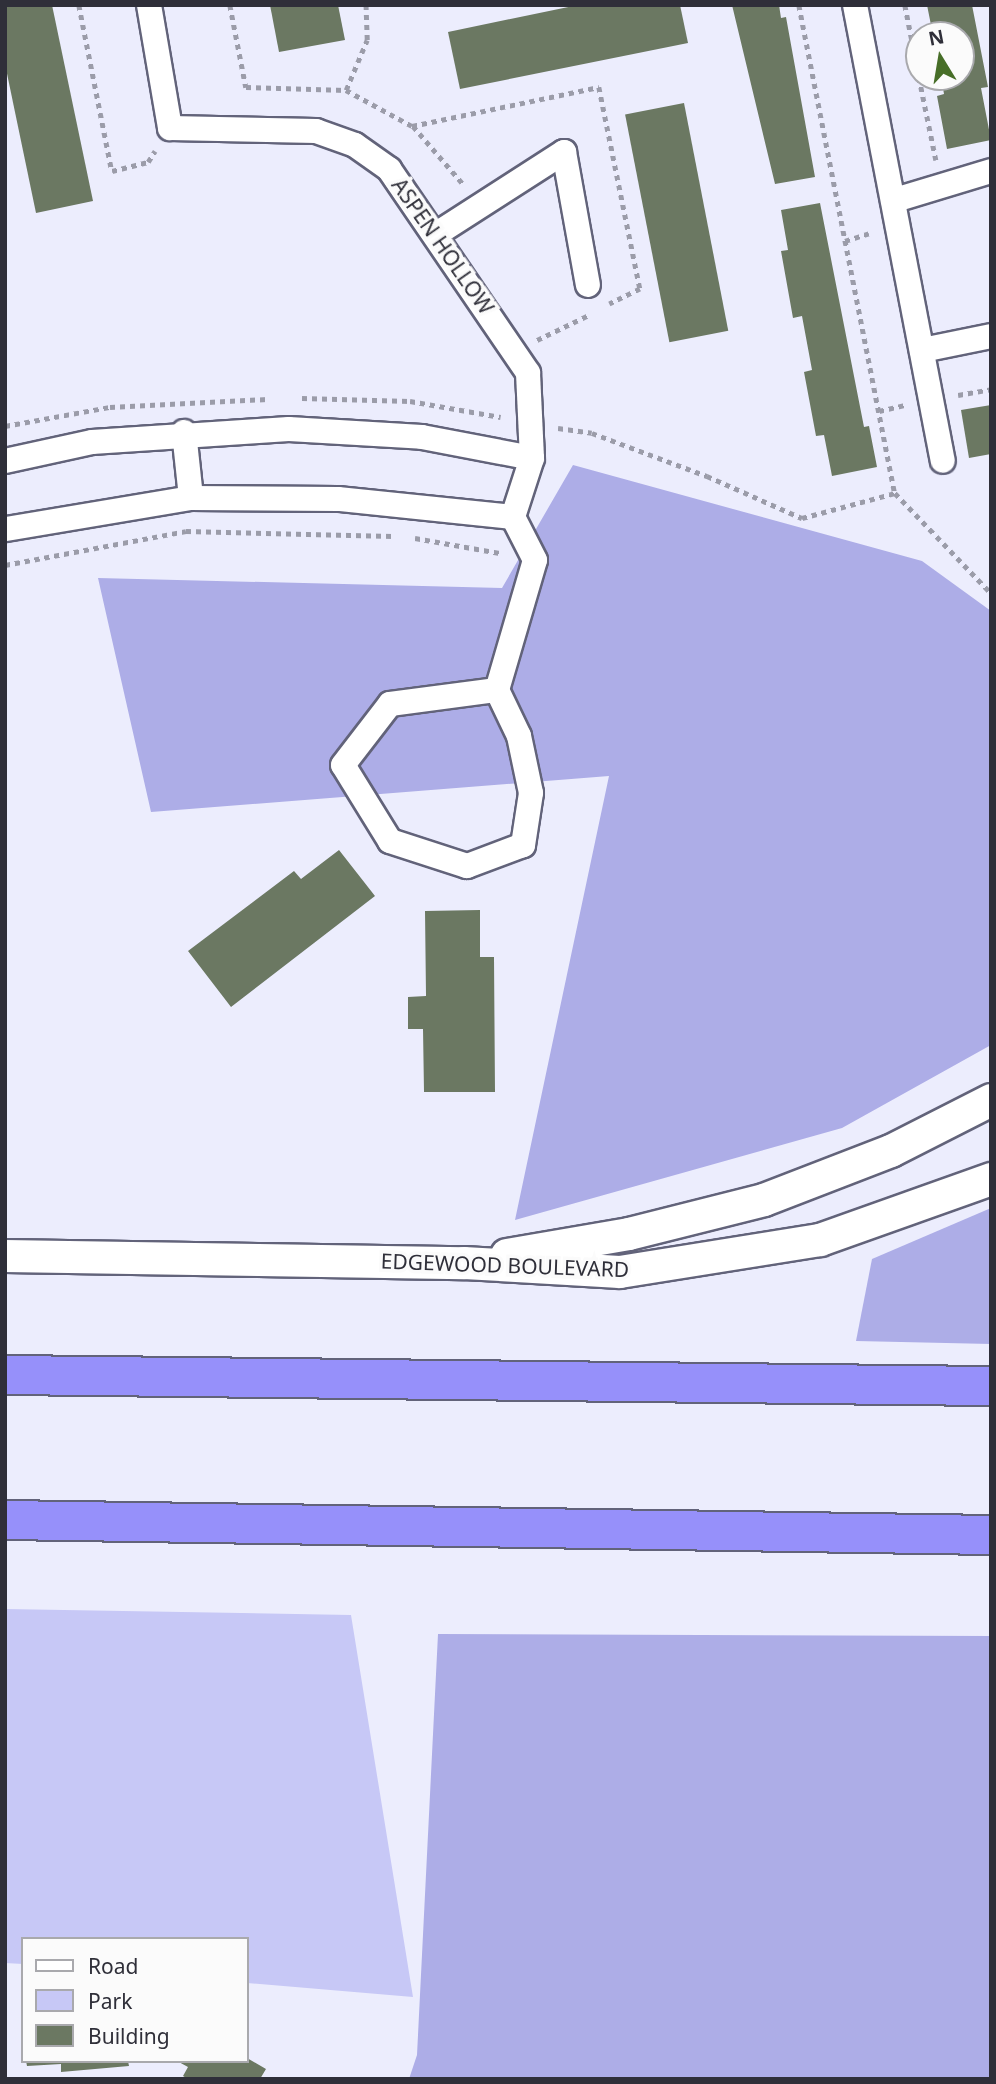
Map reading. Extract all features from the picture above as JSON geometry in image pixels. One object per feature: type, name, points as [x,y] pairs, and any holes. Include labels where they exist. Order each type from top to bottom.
[{"type":"highway","points":[[5,1375],[991,1386]]},
{"type":"highway","points":[[5,1520],[991,1535]]},
{"type":"street","points":[[149,5],[170,128]]},
{"type":"street","points":[[855,5],[895,200],[943,461]]},
{"type":"street","name":"ASPEN HOLLOW","points":[[170,128],[316,131],[355,145],[389,169],[438,233],[528,373],[532,458]]},
{"type":"street","points":[[438,233],[565,152],[588,285]]},
{"type":"street","points":[[895,200],[991,171]]},
{"type":"street","points":[[922,350],[991,336]]},
{"type":"street","points":[[5,461],[92,442],[184,432],[289,429],[422,437],[532,458],[513,517],[535,560],[497,690],[519,736],[531,793],[523,845],[467,866],[390,841],[343,765],[390,704],[497,690]]},
{"type":"street","points":[[184,432],[191,498]]},
{"type":"street","points":[[5,529],[191,498],[338,499],[513,517]]},
{"type":"street","points":[[464,1263],[629,1234],[765,1200],[891,1151],[991,1100]]},
{"type":"street","name":"EDGEWOOD BOULEVARD","points":[[5,1256],[464,1263],[620,1272],[722,1259],[820,1240],[991,1179]]},
{"type":"path","points":[[79,5],[112,172],[148,162],[170,128]]},
{"type":"path","points":[[346,90],[367,40],[366,5]]},
{"type":"path","points":[[799,5],[895,493]]},
{"type":"path","points":[[922,91],[937,167],[948,164]]},
{"type":"path","points":[[5,565],[186,531],[408,537],[535,560]]},
{"type":"green space","points":[[5,1609],[351,1615],[413,1997],[248,1983],[248,1937],[21,1937],[21,1964],[5,1963]]},
{"type":"shaded area","points":[[573,465],[922,561],[991,611],[991,1045],[842,1128],[515,1220],[609,776],[151,812],[98,578],[502,588]]},
{"type":"shaded area","points":[[991,1208],[991,1344],[856,1341],[872,1259]]},
{"type":"shaded area","points":[[438,1634],[991,1636],[991,2079],[409,2079],[417,2055]]},
{"type":"building","points":[[5,5],[52,5],[93,201],[36,213],[5,64]]},
{"type":"building","points":[[270,5],[338,5],[345,40],[279,52]]},
{"type":"building","points":[[578,5],[680,5],[688,43],[460,89],[448,32]]},
{"type":"building","points":[[732,5],[779,5],[781,18],[786,17],[815,177],[775,184]]},
{"type":"building","points":[[927,5],[972,5],[988,87],[981,88],[991,140],[947,149],[937,96],[944,94],[943,91],[975,91],[975,21],[930,21]]},
{"type":"building","points":[[684,103],[728,331],[669,342],[625,114]]},
{"type":"building","points":[[820,203],[864,427],[869,426],[877,467],[832,476],[824,435],[816,436],[804,372],[812,370],[802,316],[793,318],[781,251],[788,250],[781,210]]},
{"type":"building","points":[[991,405],[991,454],[969,458],[961,410]]},
{"type":"building","points":[[339,850],[375,896],[231,1007],[188,951],[294,871],[301,879]]},
{"type":"building","points":[[480,910],[480,957],[494,957],[495,1092],[424,1092],[423,1029],[408,1029],[408,997],[426,996],[425,911]]},
{"type":"building","points":[[248,2059],[266,2069],[260,2079],[188,2079],[183,2076],[188,2067],[181,2063],[248,2063]]},
{"type":"building","points":[[26,2063],[128,2063],[129,2066],[61,2072],[61,2064],[27,2066]]}]
